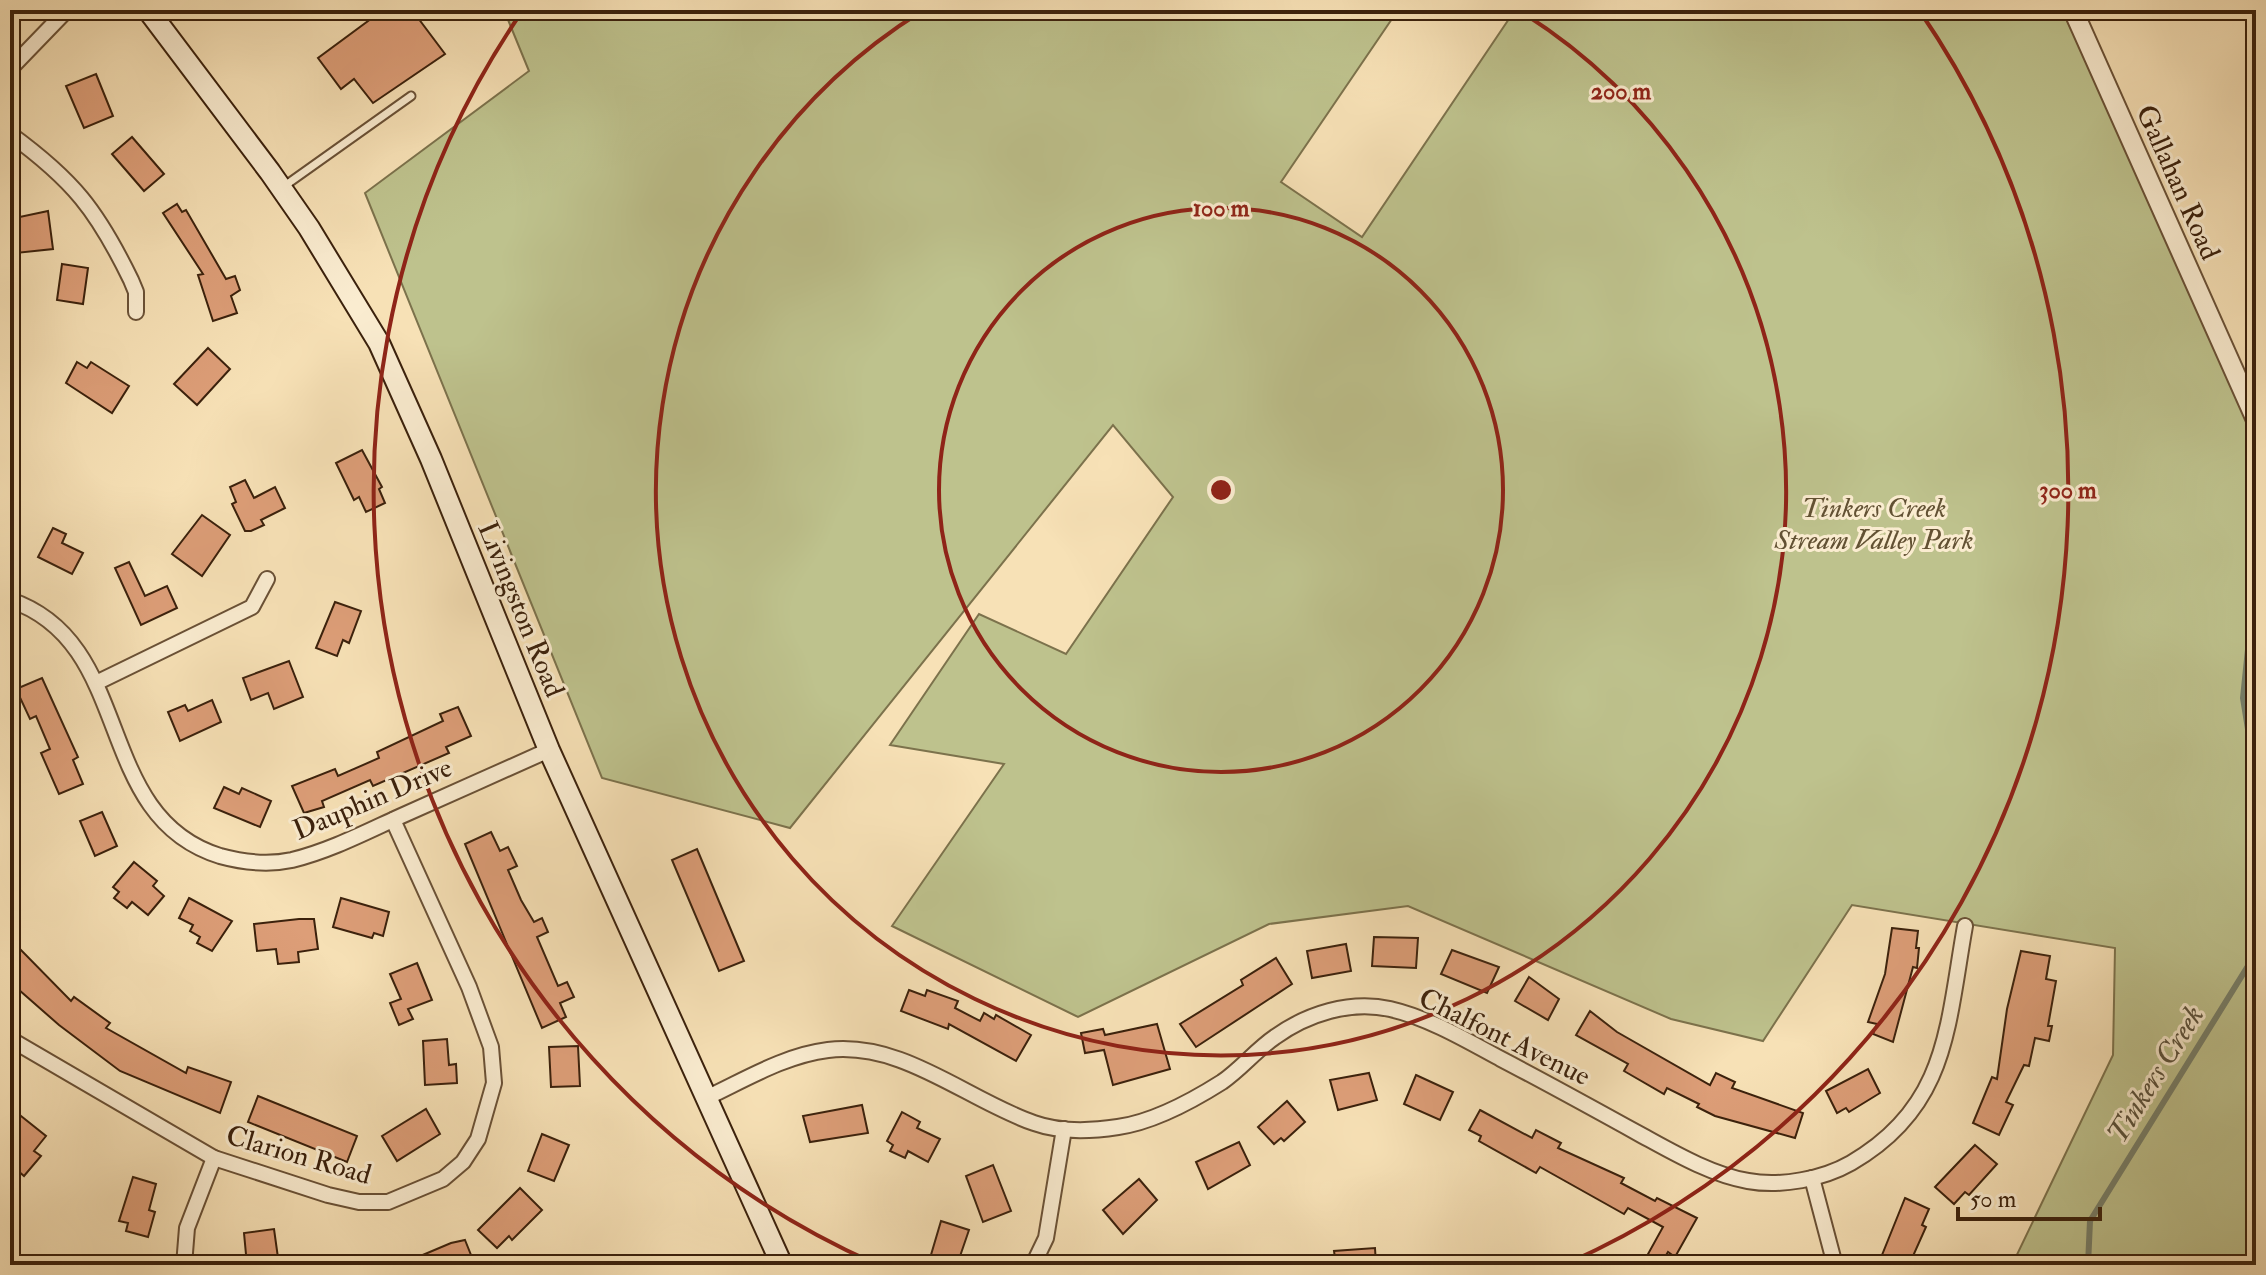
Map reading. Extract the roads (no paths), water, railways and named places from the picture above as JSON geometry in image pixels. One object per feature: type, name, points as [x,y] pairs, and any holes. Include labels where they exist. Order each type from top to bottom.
[{"type":"main road","name":"Livingston Road","points":[[148,10],[281,188],[379,343],[431,459],[549,750],[782,1265]]},
{"type":"street","points":[[10,69],[67,10]]},
{"type":"street","name":"Gallahan Road","points":[[2073,10],[2256,420]]},
{"type":"street","points":[[10,134],[43,158],[85,198],[131,280],[136,292],[136,312]]},
{"type":"street","points":[[98,682],[252,607],[267,579]]},
{"type":"street","name":"Dauphin Drive","points":[[10,600],[30,607],[67,636],[98,682],[126,761],[144,797],[170,831],[197,848],[229,858],[274,863],[327,849],[549,750]]},
{"type":"street","name":"Clarion Road","points":[[10,1039],[214,1158],[328,1195],[373,1204],[401,1199],[443,1179],[463,1162],[478,1139],[494,1083],[491,1047],[469,987],[393,820]]},
{"type":"street","name":"Chalfont Avenue","points":[[708,1097],[799,1055],[858,1049],[898,1059],[1036,1124],[1064,1129],[1119,1127],[1151,1118],[1224,1081],[1277,1035],[1296,1025],[1323,1012],[1366,1006],[1406,1014],[1464,1039],[1701,1164],[1746,1181],[1812,1178],[1830,1175],[1860,1158],[1901,1127],[1923,1098],[1936,1068],[1949,1019],[1965,926]]},
{"type":"street","points":[[1033,1265],[1046,1238],[1064,1129]]},
{"type":"street","points":[[184,1265],[187,1228],[214,1158]]},
{"type":"street","points":[[1812,1178],[1835,1265]]},
{"type":"lane","points":[[281,188],[411,96]]},
{"type":"waterway","name":"Tinkers Creek","points":[[2256,615],[2251,620],[2243,698],[2256,779]]},
{"type":"waterway","name":"Tinkers Creek","points":[[2088,1265],[2090,1221],[2256,953]]},
{"type":"park label","name":"Tinkers Creek Stream Valley Park","points":[[1874,523]]}]
